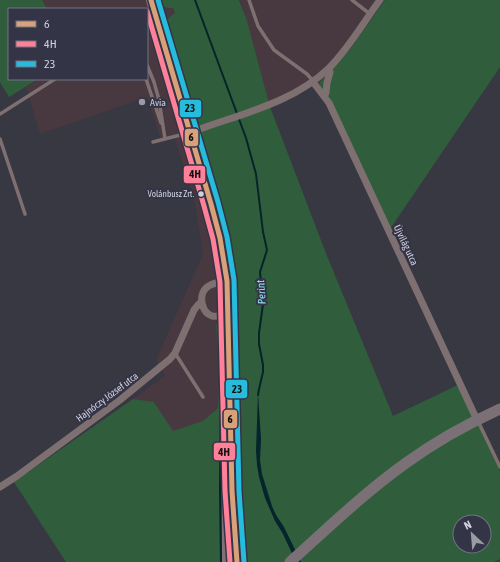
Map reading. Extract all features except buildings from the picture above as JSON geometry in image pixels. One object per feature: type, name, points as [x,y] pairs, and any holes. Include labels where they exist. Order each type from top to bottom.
[{"type":"main road","points":[[290,562],[370,491],[406,463],[446,438],[500,408]]},
{"type":"street","points":[[150,0],[151,19],[190,132],[222,247],[228,315],[232,491],[237,562]]},
{"type":"street","points":[[190,132],[275,103],[314,82],[330,68],[342,54],[380,0]]},
{"type":"street","points":[[326,93],[330,72]]},
{"type":"street","name":"Újvilág utca","points":[[314,82],[329,103],[477,420]]},
{"type":"street","name":"Hajnóczy József utca","points":[[0,487],[120,400],[170,360],[175,353],[194,310],[201,302],[202,295],[206,287],[214,283],[226,281]]},
{"type":"street","points":[[201,302],[208,314],[213,316],[228,315]]},
{"type":"street","points":[[227,562],[227,482],[230,421]]},
{"type":"lane","points":[[249,0],[258,26],[274,50],[307,74],[314,82]]},
{"type":"lane","points":[[352,0],[370,14]]},
{"type":"lane","points":[[148,67],[159,100],[165,138]]},
{"type":"lane","points":[[0,114],[53,80]]},
{"type":"lane","points":[[146,80],[164,132]]},
{"type":"lane","points":[[153,142],[190,132]]},
{"type":"lane","points":[[0,139],[25,214]]},
{"type":"lane","points":[[175,353],[203,397]]},
{"type":"lane","points":[[477,420],[500,467]]},
{"type":"shaded area","points":[[42,0],[158,0],[161,6],[173,8],[175,13],[172,14],[167,20],[166,30],[188,99],[192,119],[203,139],[220,200],[232,263],[236,302],[216,325],[219,375],[218,408],[203,421],[173,432],[154,402],[133,399],[165,376],[156,360],[203,254],[195,203],[174,135],[161,140],[147,97],[40,134],[26,87],[36,80],[148,80],[148,8],[46,8]]},
{"type":"shaded area","points":[[240,0],[385,0],[351,48],[319,83],[270,107]]},
{"type":"green space","points":[[0,0],[42,0],[46,8],[8,8],[8,80],[36,80],[9,97],[0,82]]},
{"type":"green space","points":[[158,0],[239,0],[247,21],[270,107],[327,256],[393,416],[462,383],[500,471],[500,559],[494,562],[241,562],[235,511],[235,400],[224,407],[224,562],[66,562],[14,482],[133,399],[154,402],[173,431],[203,421],[218,408],[219,375],[216,325],[236,302],[232,263],[220,200],[203,139],[192,119],[188,99],[166,30],[166,25],[170,16],[175,13],[173,8],[164,7]]},
{"type":"green space","points":[[385,0],[500,0],[500,67],[390,229],[366,183],[319,83],[351,48]]},
{"type":"water","points":[[258,393],[261,439],[260,460],[262,474],[272,506],[301,562],[296,562],[275,521],[265,498],[259,477],[256,451]]},
{"type":"waterway","name":"Perint","points":[[195,0],[246,138],[256,174],[263,232],[267,250],[260,272],[263,304],[259,344],[263,372],[258,395]]},
{"type":"waterway","points":[[221,393],[221,562]]},
{"type":"transit line","name":"6","points":[[151,0],[211,204],[220,238],[227,281],[232,491],[237,562]]},
{"type":"transit line","name":"23","points":[[158,0],[218,202],[227,237],[234,280],[239,491],[244,562]]},
{"type":"transit line","name":"4H","points":[[148,14],[213,239],[220,282],[225,491],[230,562]]},
{"type":"place","name":"Avia","points":[[142,102]]},
{"type":"place","name":"Volánbusz Zrt.","points":[[201,194]]}]
